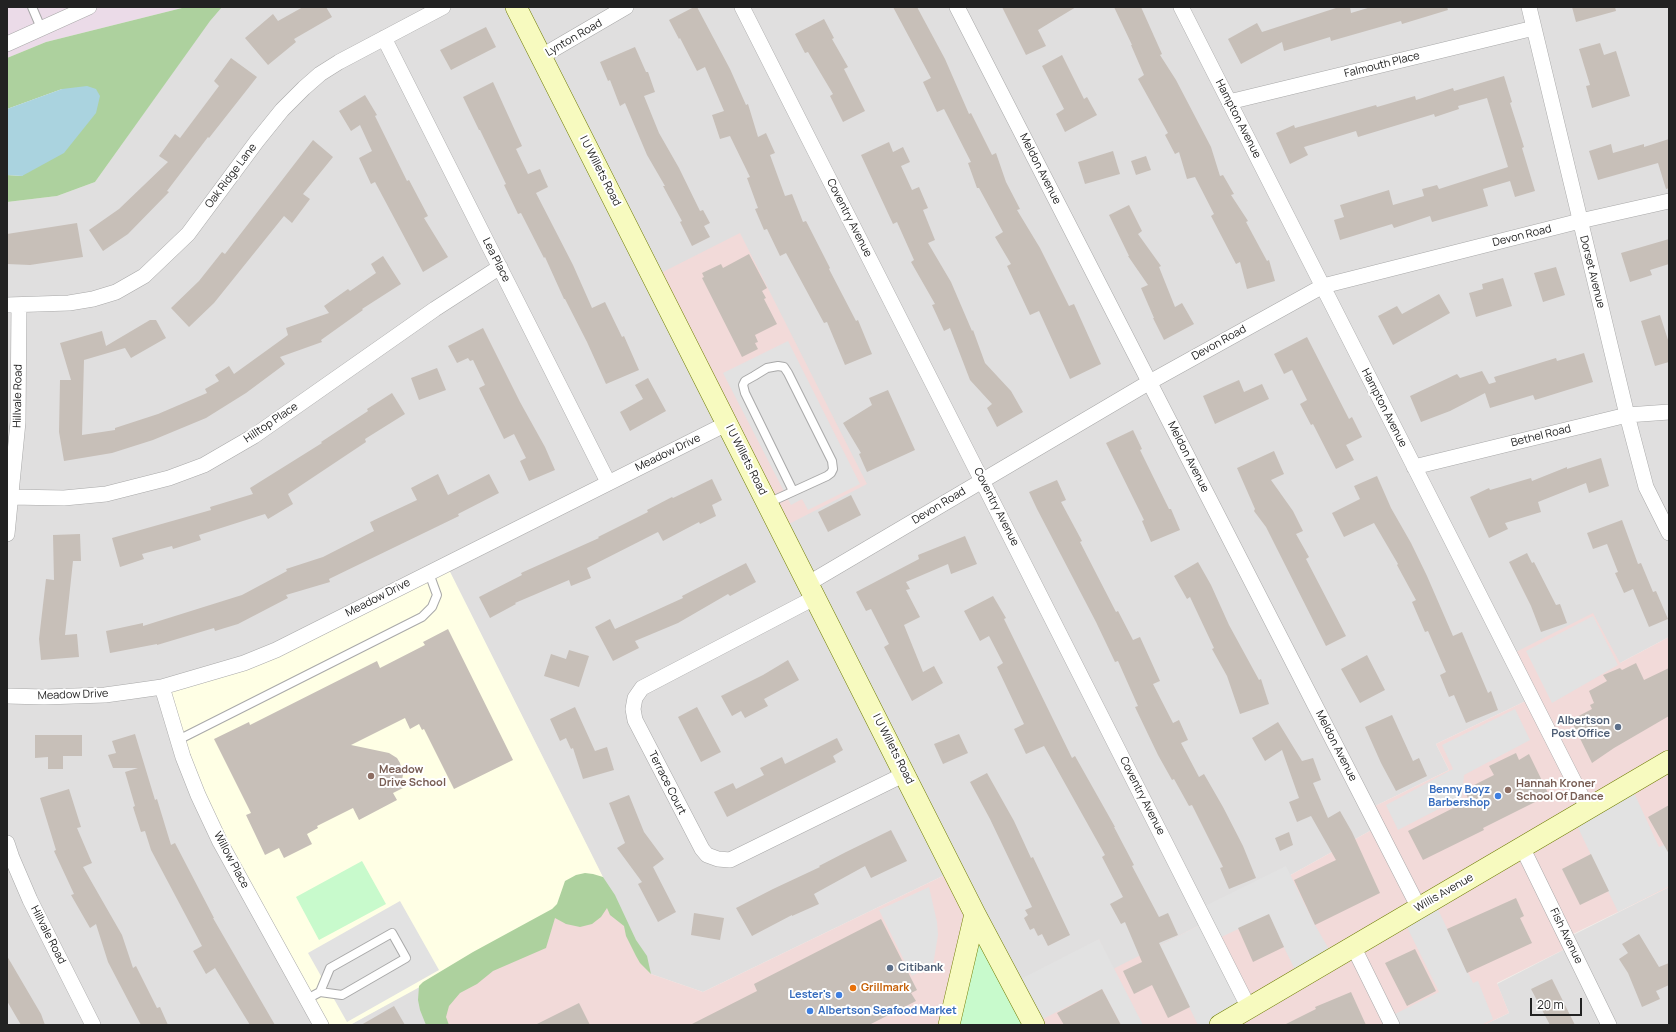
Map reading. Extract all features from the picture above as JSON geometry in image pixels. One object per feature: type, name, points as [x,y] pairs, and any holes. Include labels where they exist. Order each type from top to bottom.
[{"type":"main road","name":"I U Willets Road","points":[[516,7],[728,423],[975,914],[1034,1025]]},
{"type":"main road","name":"Willis Avenue","points":[[1220,1025],[1669,761]]},
{"type":"main road","points":[[949,1025],[975,914]]},
{"type":"street","points":[[7,44],[89,7]]},
{"type":"street","name":"Oak Ridge Lane","points":[[13,305],[70,303],[93,299],[116,292],[144,276],[188,234],[282,110],[304,88],[320,74],[339,62],[443,7]]},
{"type":"street","name":"Lynton Road","points":[[542,56],[626,7]]},
{"type":"street","name":"Coventry Avenue","points":[[742,7],[1249,1008]]},
{"type":"street","name":"Meldon Avenue","points":[[957,7],[1419,908]]},
{"type":"street","name":"Hampton Avenue","points":[[1181,7],[1588,808]]},
{"type":"street","name":"Dorset Avenue","points":[[1529,7],[1627,415],[1646,487],[1669,533]]},
{"type":"street","name":"Falmouth Place","points":[[1229,102],[1534,28]]},
{"type":"street","name":"Lea Place","points":[[384,38],[608,482]]},
{"type":"street","name":"Devon Road","points":[[812,590],[982,481],[1149,382],[1322,286],[1580,221],[1669,201]]},
{"type":"street","name":"Hilltop Place","points":[[11,498],[64,498],[106,494],[169,478],[204,465],[254,436],[435,309],[500,268]]},
{"type":"street","name":"Hillvale Road","points":[[7,534],[18,422],[13,305]]},
{"type":"street","name":"Bethel Road","points":[[1414,467],[1627,415],[1669,412]]},
{"type":"street","name":"Meadow Drive","points":[[7,696],[44,697],[105,695],[162,687],[244,663],[276,650],[728,423]]},
{"type":"street","name":"Terrace Court","points":[[812,590],[642,688],[635,698],[633,709],[635,720],[702,849],[707,855],[718,859],[730,860],[905,774]]},
{"type":"street","name":"Willow Place","points":[[162,687],[178,740],[198,795],[220,842],[321,1025]]},
{"type":"street","name":"Hillvale Road","points":[[7,842],[12,858],[30,900],[93,1025]]},
{"type":"street","name":"Fish Avenue","points":[[1522,847],[1610,1025]]},
{"type":"street","points":[[1353,946],[1392,1025]]},
{"type":"lane","points":[[32,7],[41,28]]},
{"type":"lane","points":[[768,503],[832,473],[833,469],[832,461],[788,373],[784,367],[778,366],[767,368],[745,381],[743,385],[745,393],[793,491]]},
{"type":"lane","points":[[178,740],[422,617],[432,607],[437,595],[429,573]]},
{"type":"lane","points":[[307,999],[320,992],[342,995],[406,958],[392,933],[330,968],[320,992]]},
{"type":"shaded area","points":[[7,7],[186,7],[46,42],[7,58]]},
{"type":"shaded area","points":[[219,7],[1669,7],[1669,637],[1620,663],[1532,698],[1436,744],[1449,770],[1369,809],[1377,827],[1206,922],[1113,970],[1013,983],[953,871],[703,992],[651,974],[446,564],[322,1025],[7,1025],[7,202],[57,196],[95,182]]},
{"type":"shaded area","points":[[740,233],[867,484],[781,528],[653,277]]},
{"type":"shaded area","points":[[788,341],[860,484],[808,510],[802,499],[791,505],[723,373]]},
{"type":"shaded area","name":"Meadow Drive School","points":[[446,564],[607,885],[350,1025],[322,1025],[220,842],[162,687],[244,663]]},
{"type":"shaded area","points":[[1593,613],[1620,663],[1669,637],[1669,887],[1567,937],[1571,946],[1497,983],[1509,1013],[1484,1025],[1035,1025],[1099,939],[1113,969],[1206,922],[1377,827],[1369,809],[1449,770],[1436,744],[1532,698],[1512,654]]},
{"type":"shaded area","points":[[1593,616],[1618,665],[1552,703],[1526,651]]},
{"type":"shaded area","points":[[1515,709],[1530,740],[1464,775],[1462,797],[1398,830],[1386,805],[1453,769],[1442,745]]},
{"type":"shaded area","points":[[1630,784],[1659,847],[1669,843],[1669,886],[1618,912],[1573,817]]},
{"type":"shaded area","points":[[1286,866],[1315,925],[1334,958],[1299,978],[1268,915],[1215,940],[1249,1008],[1220,1025],[1198,1025],[1159,946],[1206,922],[1199,909]]},
{"type":"shaded area","points":[[953,871],[975,914],[950,1025],[439,1025],[419,986],[607,885],[651,974],[703,992]]},
{"type":"shaded area","points":[[929,887],[937,922],[938,935],[933,965],[912,976],[879,910]]},
{"type":"shaded area","points":[[1669,887],[1669,1025],[1484,1025],[1509,1013],[1497,984],[1571,946],[1567,938]]},
{"type":"shaded area","points":[[1433,899],[1473,983],[1478,981],[1493,1019],[1481,1025],[1393,1025],[1389,1017],[1439,992],[1402,917]]},
{"type":"shaded area","points":[[400,901],[439,970],[347,1022],[308,953]]},
{"type":"shaded area","points":[[1099,939],[1143,1025],[1121,1025],[1102,989],[1033,1024],[1013,983]]},
{"type":"shaded area","points":[[419,986],[439,1025],[350,1025]]},
{"type":"green space","points":[[186,7],[222,7],[210,21],[95,182],[57,196],[7,202],[7,175],[22,176],[62,89],[7,109],[7,58],[46,42]]},
{"type":"green space","points":[[362,861],[386,904],[319,940],[296,897]]},
{"type":"green space","points":[[585,873],[603,877],[615,895],[636,940],[647,956],[651,974],[640,963],[636,956],[626,936],[624,926],[610,915],[607,908],[601,917],[592,924],[580,927],[566,924],[555,918],[546,948],[493,971],[477,984],[460,993],[449,1006],[446,1017],[449,1025],[426,1025],[418,1000],[419,986],[423,982],[473,952],[552,909],[557,904],[565,881],[576,875]]},
{"type":"green space","points":[[975,914],[1035,1025],[950,1025]]},
{"type":"water","points":[[87,86],[96,89],[100,96],[96,113],[64,153],[22,176],[7,175],[7,109],[62,89]]},
{"type":"building","points":[[303,7],[326,7],[332,17],[294,39],[296,42],[268,65],[245,38],[273,14],[278,21]]},
{"type":"building","points":[[694,7],[697,7],[730,69],[746,105],[748,104],[758,137],[766,133],[775,153],[770,155],[785,196],[792,194],[803,222],[806,221],[856,321],[858,320],[872,354],[845,365],[827,322],[824,323],[786,253],[780,256],[767,229],[764,230],[755,209],[758,208],[747,178],[750,177],[730,136],[720,139],[712,115],[724,111],[705,67],[697,71],[669,20]]},
{"type":"building","points":[[893,7],[917,7],[945,59],[969,114],[971,113],[992,155],[996,153],[1006,182],[1020,209],[1017,210],[1040,248],[1069,306],[1074,304],[1101,364],[1070,379],[1039,311],[1030,315],[1007,266],[1011,264],[995,237],[1003,232],[979,188],[977,188],[968,163],[971,162],[944,109],[937,112],[923,82],[931,78]]},
{"type":"building","points":[[1002,7],[1076,7],[1038,30],[1046,46],[1026,55]]},
{"type":"building","points":[[1114,7],[1141,7],[1162,54],[1160,55],[1176,80],[1211,147],[1220,176],[1223,175],[1234,194],[1231,195],[1248,221],[1246,222],[1267,261],[1269,260],[1275,281],[1247,289],[1240,262],[1236,264],[1211,216],[1214,214],[1195,177],[1187,179],[1179,152],[1175,154],[1165,135],[1168,133],[1138,79],[1144,75]]},
{"type":"building","points":[[1339,7],[1350,7],[1351,13],[1371,7],[1447,7],[1448,10],[1402,24],[1401,21],[1331,41],[1330,37],[1284,51],[1282,42],[1241,64],[1228,39],[1257,23],[1262,32]]},
{"type":"building","points":[[1572,7],[1615,7],[1616,11],[1576,22]]},
{"type":"building","points":[[824,19],[834,38],[832,39],[848,67],[844,69],[865,111],[843,122],[830,96],[833,94],[808,52],[805,53],[795,34]]},
{"type":"building","points":[[486,27],[496,47],[451,70],[440,50]]},
{"type":"building","points":[[1600,43],[1604,55],[1616,51],[1630,96],[1592,108],[1586,86],[1590,85],[1579,49]]},
{"type":"building","points":[[635,47],[646,72],[648,72],[655,92],[644,96],[659,133],[679,168],[700,211],[703,210],[710,223],[704,226],[710,237],[692,246],[680,222],[682,221],[663,186],[665,186],[647,155],[625,103],[620,106],[610,80],[608,81],[600,62]]},
{"type":"building","points":[[1062,55],[1084,99],[1087,97],[1097,115],[1065,132],[1056,114],[1064,109],[1042,66]]},
{"type":"building","points":[[231,58],[257,77],[209,138],[208,137],[167,191],[169,192],[128,234],[103,251],[89,230],[119,209],[168,162],[159,156],[175,134],[180,138],[219,86],[214,81]]},
{"type":"building","points":[[1504,76],[1512,102],[1510,103],[1524,147],[1522,148],[1535,191],[1515,197],[1510,181],[1483,189],[1488,206],[1432,222],[1430,216],[1394,228],[1392,224],[1340,240],[1334,220],[1344,217],[1340,205],[1389,190],[1393,205],[1424,196],[1422,189],[1437,185],[1439,189],[1508,167],[1487,98],[1458,106],[1459,109],[1435,117],[1434,114],[1358,137],[1356,131],[1304,147],[1308,155],[1290,164],[1276,133],[1294,125],[1295,128],[1376,105],[1377,107],[1415,96],[1416,100],[1453,88],[1454,91]]},
{"type":"building","points":[[493,82],[522,146],[516,149],[528,174],[540,169],[548,187],[536,193],[573,265],[592,308],[605,302],[622,337],[624,336],[639,370],[606,384],[545,257],[544,258],[521,213],[518,214],[504,185],[506,184],[463,97]]},
{"type":"building","points":[[365,95],[377,115],[375,116],[407,181],[409,180],[428,216],[424,218],[448,257],[423,272],[375,182],[371,184],[359,158],[372,151],[360,125],[351,131],[339,111]]},
{"type":"building","points":[[1669,139],[1669,188],[1666,189],[1658,163],[1598,180],[1589,151],[1611,144],[1613,153],[1644,144],[1644,147]]},
{"type":"building","points":[[313,140],[333,157],[303,194],[310,199],[292,223],[284,216],[214,303],[189,327],[171,308],[199,281],[222,252],[225,254]]},
{"type":"building","points":[[889,142],[893,152],[903,147],[910,162],[901,166],[912,190],[919,187],[928,208],[923,210],[935,240],[928,243],[951,282],[972,331],[973,330],[985,363],[1011,391],[1023,412],[997,427],[987,408],[992,404],[970,380],[950,328],[944,331],[932,305],[935,304],[911,262],[914,260],[897,222],[893,224],[861,155]]},
{"type":"building","points":[[1113,151],[1120,174],[1085,184],[1078,162]]},
{"type":"building","points":[[1146,156],[1151,170],[1136,175],[1131,161]]},
{"type":"building","points":[[1129,205],[1142,231],[1138,234],[1161,266],[1159,267],[1175,307],[1182,303],[1194,324],[1164,340],[1141,288],[1148,285],[1128,256],[1109,215]]},
{"type":"building","points":[[77,223],[83,257],[30,265],[7,264],[7,234]]},
{"type":"building","points":[[1669,239],[1669,264],[1650,270],[1652,275],[1630,282],[1621,253]]},
{"type":"building","points":[[749,254],[767,288],[762,291],[766,298],[764,299],[777,324],[755,335],[758,342],[755,343],[758,349],[742,357],[702,278],[704,277],[702,273],[721,264],[723,268]]},
{"type":"building","points":[[383,256],[401,284],[362,309],[363,310],[321,340],[322,342],[280,357],[285,364],[246,393],[206,418],[153,440],[112,453],[64,461],[59,432],[60,380],[71,380],[60,343],[102,331],[106,346],[150,320],[156,320],[166,338],[131,358],[125,348],[84,360],[82,435],[115,430],[115,428],[158,414],[207,393],[205,389],[219,381],[215,375],[229,366],[234,374],[288,335],[286,328],[329,313],[324,306],[348,289],[350,291],[376,273],[371,264]]},
{"type":"building","points":[[1556,267],[1565,295],[1543,302],[1534,273]]},
{"type":"building","points":[[1503,278],[1512,306],[1476,317],[1469,293],[1483,289],[1482,284]]},
{"type":"building","points":[[1439,294],[1450,313],[1393,345],[1378,316],[1397,306],[1402,314]]},
{"type":"building","points":[[1660,315],[1669,343],[1669,362],[1655,366],[1641,321]]},
{"type":"building","points":[[483,328],[520,402],[545,447],[555,470],[529,481],[520,461],[526,458],[514,434],[504,439],[479,388],[485,385],[473,360],[470,361],[468,358],[457,363],[448,346]]},
{"type":"building","points":[[1307,337],[1349,419],[1352,417],[1362,437],[1346,445],[1354,460],[1336,469],[1313,424],[1311,425],[1300,404],[1307,400],[1292,370],[1284,374],[1274,354]]},
{"type":"building","points":[[1584,353],[1593,382],[1535,400],[1533,395],[1490,408],[1485,393],[1450,411],[1421,422],[1410,396],[1457,374],[1460,378],[1482,371],[1489,384],[1496,382],[1494,377],[1556,358],[1557,361]]},
{"type":"building","points":[[437,368],[446,390],[419,400],[411,378]]},
{"type":"building","points":[[648,378],[666,411],[630,431],[620,412],[643,399],[635,385]]},
{"type":"building","points":[[1239,380],[1244,392],[1262,384],[1269,399],[1215,424],[1203,396]]},
{"type":"building","points":[[888,390],[915,450],[867,472],[859,454],[861,453],[843,423],[872,405],[869,398]]},
{"type":"building","points":[[392,393],[405,414],[365,439],[366,442],[288,494],[293,504],[268,519],[265,514],[199,535],[201,540],[173,549],[172,546],[142,554],[144,559],[120,567],[112,538],[211,510],[210,507],[253,494],[250,488],[322,443],[321,442],[368,411],[367,409]]},
{"type":"building","points":[[1133,430],[1142,449],[1140,450],[1169,509],[1171,509],[1180,530],[1151,542],[1142,521],[1144,520],[1106,443]]},
{"type":"building","points":[[1274,451],[1284,474],[1271,480],[1293,511],[1303,531],[1296,534],[1309,557],[1306,559],[1346,636],[1326,646],[1266,527],[1254,511],[1255,509],[1237,468]]},
{"type":"building","points":[[1601,458],[1609,486],[1589,493],[1586,483],[1538,502],[1541,512],[1505,523],[1508,529],[1489,538],[1470,497],[1489,488],[1490,490],[1531,478],[1532,481],[1567,467],[1567,469]]},
{"type":"building","points":[[438,474],[448,495],[489,474],[499,493],[458,514],[459,516],[329,579],[330,582],[286,595],[288,598],[238,624],[215,631],[214,628],[157,645],[110,653],[106,631],[143,623],[143,626],[242,595],[287,571],[286,569],[323,557],[374,531],[370,522],[417,500],[411,488]]},
{"type":"building","points":[[1377,476],[1391,508],[1411,543],[1427,576],[1453,636],[1462,632],[1488,693],[1491,691],[1498,710],[1466,723],[1454,695],[1449,697],[1440,675],[1446,672],[1428,631],[1425,632],[1412,602],[1416,600],[1397,565],[1398,564],[1374,523],[1344,537],[1332,513],[1360,499],[1354,486]]},
{"type":"building","points":[[712,479],[722,500],[712,505],[716,516],[700,524],[699,522],[663,541],[658,532],[587,568],[591,578],[571,586],[569,580],[515,603],[516,604],[490,618],[479,597],[522,575],[521,573],[599,538],[598,537],[648,512],[647,510]]},
{"type":"building","points":[[1057,480],[1066,500],[1061,502],[1082,541],[1080,542],[1116,612],[1118,611],[1133,640],[1140,637],[1160,681],[1153,684],[1173,723],[1179,720],[1188,740],[1181,743],[1199,777],[1204,774],[1223,807],[1243,846],[1256,878],[1229,889],[1220,868],[1223,867],[1192,805],[1189,806],[1174,779],[1172,780],[1158,755],[1135,707],[1138,706],[1118,661],[1115,662],[1029,492]]},
{"type":"building","points":[[851,495],[861,515],[828,532],[818,512]]},
{"type":"building","points":[[1622,520],[1638,564],[1641,563],[1653,592],[1656,591],[1668,619],[1649,627],[1633,589],[1624,593],[1615,573],[1618,572],[1607,544],[1593,549],[1587,533]]},
{"type":"building","points":[[80,534],[81,561],[73,561],[65,635],[77,634],[79,657],[41,660],[39,639],[46,579],[54,580],[53,535]]},
{"type":"building","points":[[965,536],[977,564],[951,574],[948,564],[906,582],[910,589],[906,590],[920,617],[904,625],[923,672],[934,666],[943,683],[912,701],[884,647],[889,644],[871,609],[866,611],[856,592],[919,559],[918,555]]},
{"type":"building","points":[[1527,553],[1532,563],[1534,562],[1556,605],[1560,604],[1567,623],[1541,632],[1531,606],[1509,562]]},
{"type":"building","points":[[1198,562],[1211,585],[1229,625],[1259,680],[1261,679],[1269,704],[1240,714],[1227,676],[1212,649],[1214,648],[1190,597],[1187,599],[1174,576]]},
{"type":"building","points":[[746,563],[756,582],[730,596],[728,594],[678,623],[635,641],[639,648],[613,661],[595,627],[610,619],[615,629],[683,598],[682,596]]},
{"type":"building","points":[[993,596],[1006,618],[1004,619],[1072,758],[1075,756],[1115,827],[1134,865],[1132,866],[1159,917],[1168,913],[1178,935],[1159,943],[1190,1007],[1168,1018],[1152,985],[1134,994],[1123,971],[1142,962],[1125,922],[1121,924],[1110,904],[1123,897],[1102,857],[1105,855],[1044,746],[1026,754],[1014,729],[1024,724],[997,667],[1003,663],[989,636],[980,641],[964,611]]},
{"type":"building","points":[[448,629],[513,760],[454,789],[424,729],[422,730],[419,724],[410,729],[405,718],[351,745],[389,753],[397,758],[403,775],[401,784],[403,788],[393,793],[397,800],[359,820],[353,808],[317,826],[318,828],[307,834],[312,844],[284,858],[279,848],[265,855],[246,815],[251,813],[214,739],[249,722],[250,725],[377,661],[380,668],[425,645],[423,642]]},
{"type":"building","points":[[569,650],[589,656],[579,687],[544,676],[551,654],[566,659]]},
{"type":"building","points":[[1367,655],[1385,690],[1360,703],[1341,669]]},
{"type":"building","points":[[788,660],[799,680],[764,699],[768,706],[745,718],[741,711],[732,716],[721,696],[763,675]]},
{"type":"building","points":[[1636,663],[1644,680],[1669,668],[1669,716],[1614,748],[1592,763],[1571,720],[1592,709],[1590,705],[1594,703],[1589,691],[1607,681],[1603,675],[1620,668],[1622,670]]},
{"type":"building","points":[[575,707],[595,751],[607,747],[614,770],[583,779],[573,748],[571,749],[566,738],[560,741],[550,719]]},
{"type":"building","points":[[697,707],[721,752],[701,762],[678,717]]},
{"type":"building","points":[[1392,715],[1413,761],[1419,758],[1427,776],[1396,791],[1381,763],[1365,727]]},
{"type":"building","points":[[1278,722],[1302,761],[1313,758],[1321,780],[1313,783],[1328,818],[1340,811],[1352,832],[1380,893],[1315,925],[1294,880],[1336,860],[1311,816],[1297,822],[1289,802],[1299,798],[1282,750],[1265,761],[1252,738]]},
{"type":"building","points":[[135,734],[155,800],[157,799],[171,845],[175,843],[213,918],[275,1025],[250,1025],[215,968],[206,974],[193,951],[202,946],[151,850],[145,831],[141,832],[133,807],[135,806],[125,772],[138,768],[113,768],[108,755],[116,753],[112,741]]},
{"type":"building","points":[[959,734],[968,753],[943,764],[934,744]]},
{"type":"building","points":[[35,735],[82,735],[82,756],[63,756],[63,769],[48,769],[48,757],[35,758]]},
{"type":"building","points":[[837,738],[843,750],[833,756],[836,762],[727,817],[714,792],[733,783],[736,789],[764,775],[760,768],[782,757],[785,764]]},
{"type":"building","points":[[1516,753],[1519,760],[1529,754],[1549,795],[1483,828],[1484,830],[1423,860],[1408,831],[1469,800],[1464,790],[1494,775],[1489,766]]},
{"type":"building","points":[[987,773],[1014,821],[1031,858],[1033,857],[1070,935],[1048,946],[1042,934],[1038,936],[1034,928],[1030,930],[1024,918],[1028,915],[1025,910],[1032,907],[990,819],[970,782]]},
{"type":"building","points":[[69,789],[81,827],[77,828],[92,863],[83,867],[122,935],[133,968],[136,966],[157,1008],[160,1007],[168,1025],[141,1025],[108,962],[96,924],[90,928],[71,895],[74,894],[54,851],[56,850],[40,798]]},
{"type":"building","points":[[629,795],[644,832],[664,859],[653,867],[676,912],[658,922],[638,884],[642,882],[617,848],[625,843],[609,803]]},
{"type":"building","points":[[1669,805],[1669,854],[1648,817]]},
{"type":"building","points":[[891,830],[907,861],[871,878],[865,866],[814,894],[819,904],[792,915],[752,936],[736,908]]},
{"type":"building","points":[[1289,832],[1293,845],[1280,851],[1275,838]]},
{"type":"building","points":[[1591,854],[1609,891],[1580,905],[1562,869]]},
{"type":"building","points":[[1516,898],[1524,916],[1520,918],[1532,943],[1467,973],[1447,929]]},
{"type":"building","points":[[694,913],[724,918],[720,940],[691,935]]},
{"type":"building","points":[[1269,914],[1284,947],[1253,962],[1238,928]]},
{"type":"building","points":[[881,919],[917,990],[911,993],[916,1001],[869,1025],[690,1025],[757,991],[754,984]]},
{"type":"building","points":[[1639,934],[1659,967],[1669,963],[1669,985],[1656,991],[1660,999],[1642,1007],[1628,973],[1619,959],[1628,953],[1622,944]]},
{"type":"building","points":[[1415,949],[1436,991],[1407,1006],[1385,963]]},
{"type":"building","points":[[7,956],[41,1014],[45,1025],[21,1025],[7,1001]]},
{"type":"building","points":[[1552,979],[1575,1025],[1550,1025],[1531,989]]},
{"type":"building","points":[[1102,989],[1121,1025],[1064,1025],[1057,1013]]},
{"type":"building","points":[[1351,992],[1366,1025],[1284,1025],[1316,1009],[1315,1007]]},
{"type":"building","points":[[579,1003],[590,1025],[535,1025]]},
{"type":"building","points":[[394,1006],[405,1025],[361,1025]]},
{"type":"place","name":"Albertson Post Office","points":[[1618,727]]},
{"type":"place","name":"Meadow Drive School","points":[[371,776]]},
{"type":"place","name":"Hannah Kroner School Of Dance","points":[[1508,790]]},
{"type":"place","name":"Benny Boyz Barbershop","points":[[1498,796]]},
{"type":"place","name":"Citibank","points":[[890,968]]},
{"type":"place","name":"Grillmark","points":[[853,988]]},
{"type":"place","name":"Lester's","points":[[839,995]]},
{"type":"place","name":"Albertson Seafood Market","points":[[810,1011]]}]
